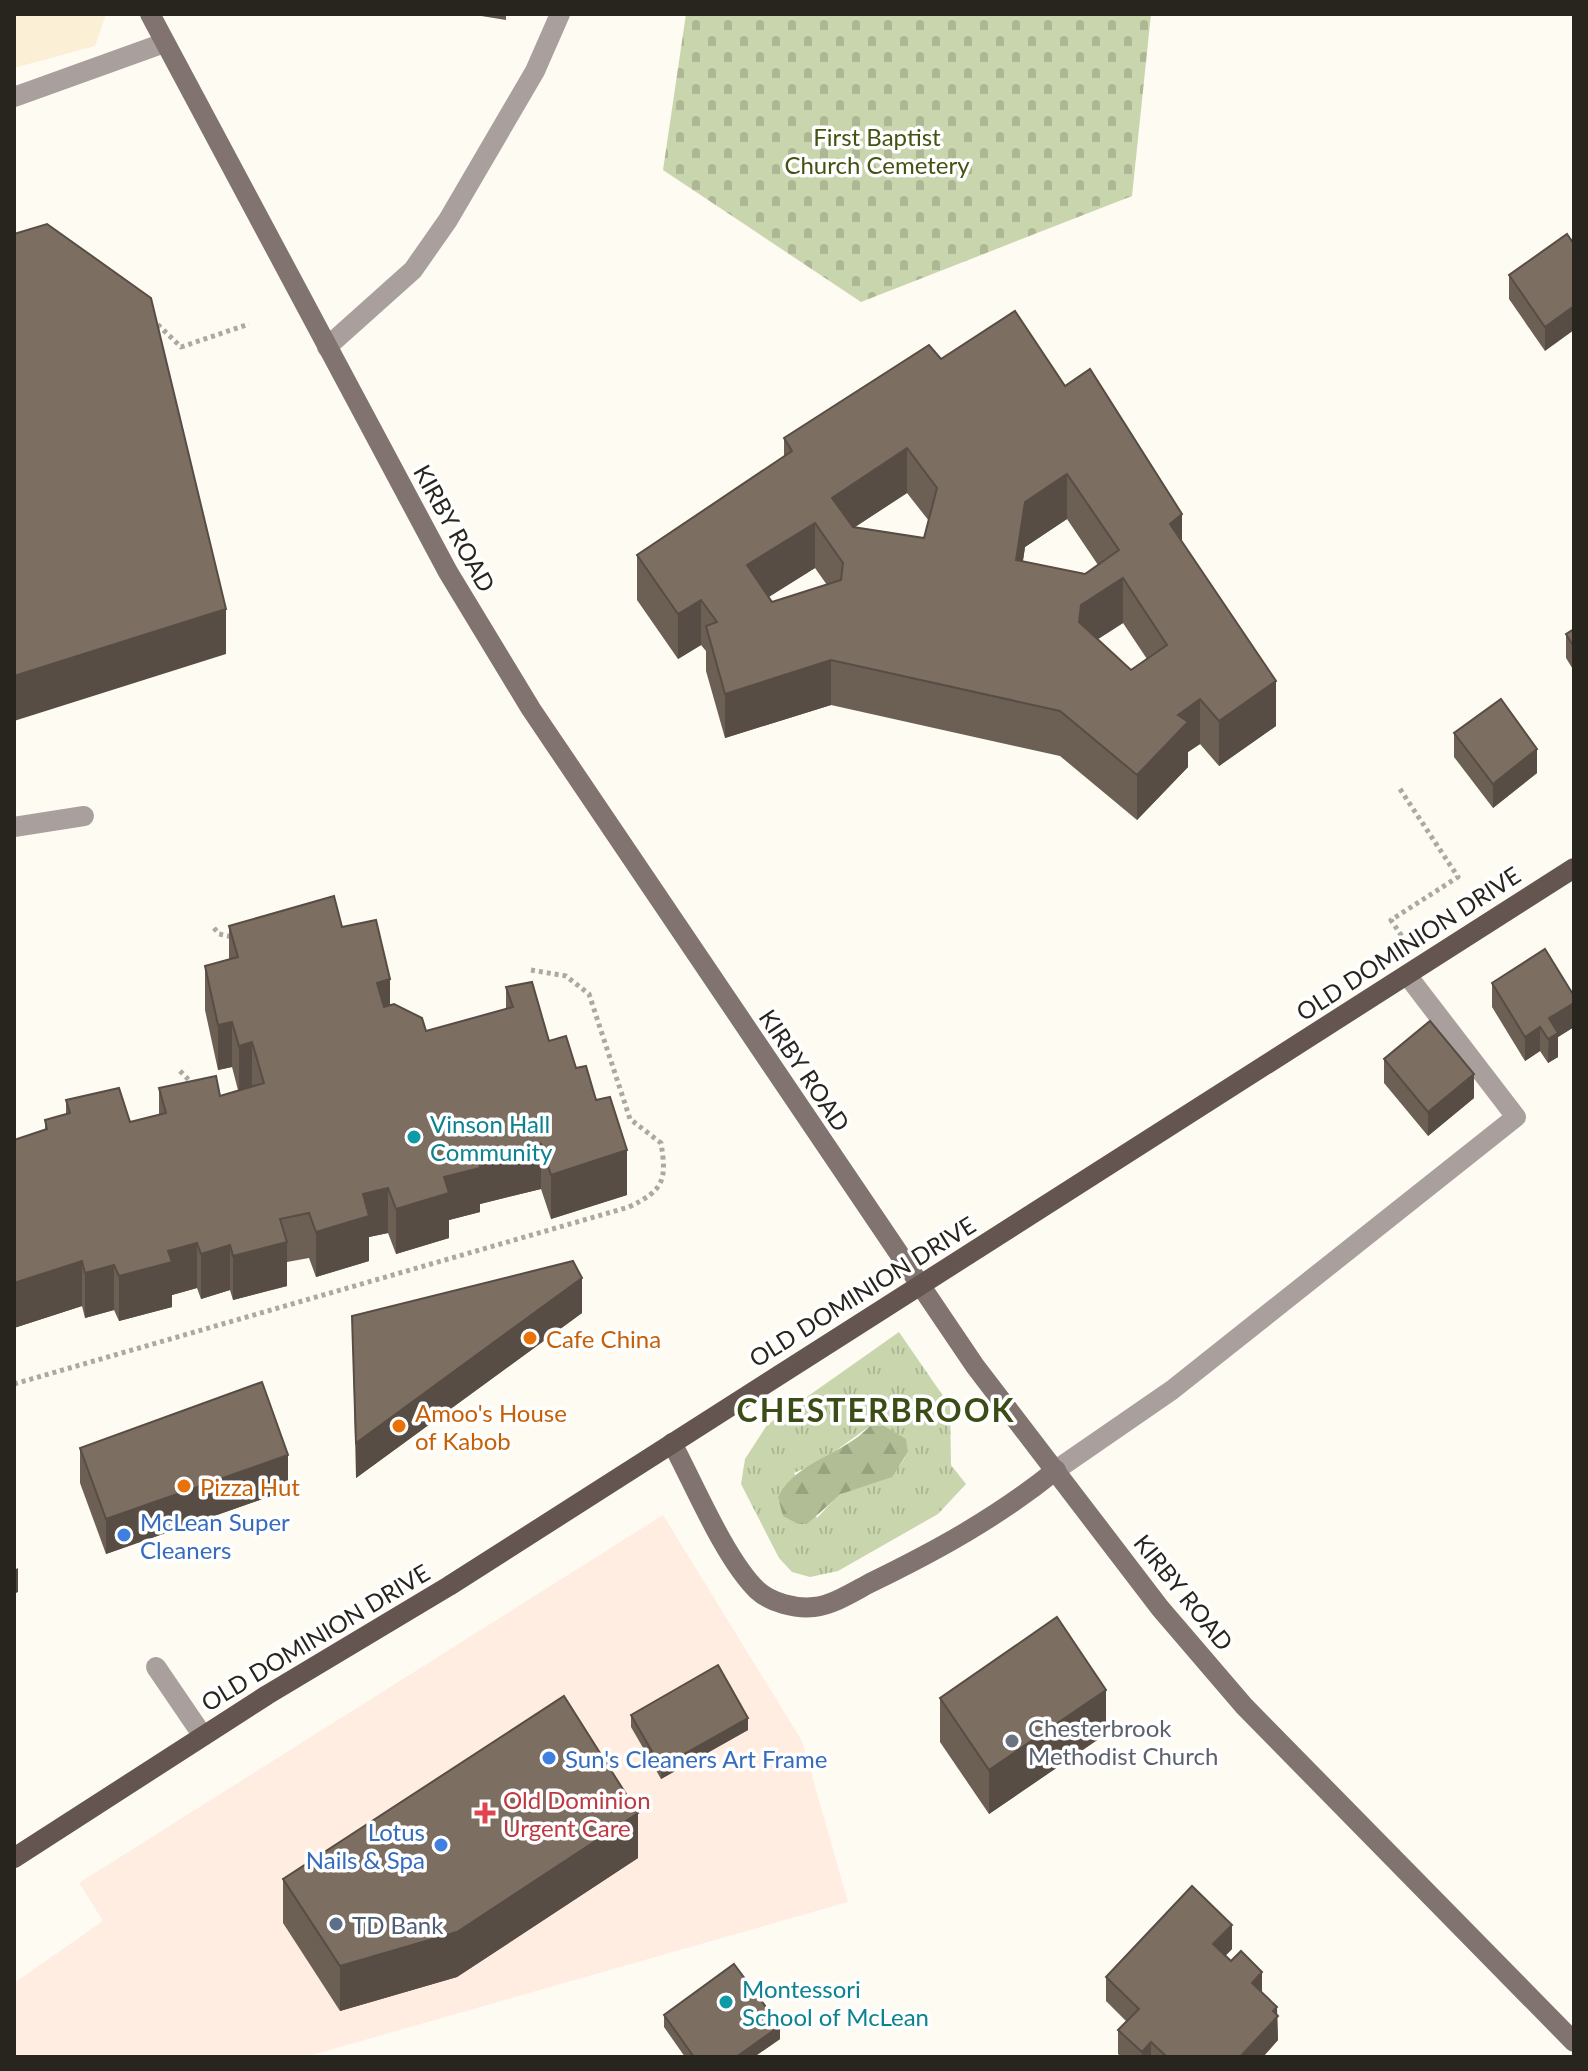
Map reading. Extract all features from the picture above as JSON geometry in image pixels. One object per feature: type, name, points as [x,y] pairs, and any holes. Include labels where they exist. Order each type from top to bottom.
[{"type":"main road","name":"KIRBY ROAD","points":[[150,14],[448,572],[531,709],[975,1366],[1160,1608],[1244,1706],[1574,2042]]},
{"type":"main road","name":"OLD DOMINION DRIVE","points":[[14,1858],[203,1736],[449,1586],[1574,868]]},
{"type":"main road","points":[[672,1443],[731,1553],[758,1591],[783,1605],[814,1607],[852,1592],[1009,1508],[1056,1470]]},
{"type":"street","points":[[327,347],[403,281],[448,220],[535,71],[560,14]]},
{"type":"street","points":[[14,97],[164,43]]},
{"type":"street","points":[[14,827],[84,816]]},
{"type":"street","points":[[1056,1470],[1172,1390],[1516,1117],[1414,970]]},
{"type":"street","points":[[156,1667],[203,1736]]},
{"type":"path","points":[[141,309],[181,347],[249,324]]},
{"type":"path","points":[[1400,789],[1458,877],[1391,920],[1414,970]]},
{"type":"path","points":[[214,928],[219,934],[248,939]]},
{"type":"path","points":[[14,1384],[629,1207],[653,1196],[666,1172],[661,1143],[630,1119],[589,994],[566,976],[531,970]]},
{"type":"path","points":[[180,1071],[196,1087]]},
{"type":"shaded area","points":[[14,14],[106,14],[95,46],[14,68]]},
{"type":"shaded area","points":[[663,1515],[802,1741],[848,1902],[305,2057],[14,2057],[14,1983],[103,1921],[79,1883]]},
{"type":"green space","name":"First Baptist Church Cemetery","points":[[686,14],[1151,14],[1132,196],[861,302],[663,170]]},
{"type":"green space","points":[[899,1332],[950,1406],[951,1465],[966,1484],[938,1514],[838,1571],[810,1577],[792,1572],[779,1558],[741,1484],[745,1459],[767,1425]],"holes":[[[870,1426],[908,1452],[895,1471],[846,1491],[817,1518],[794,1473],[820,1462]]]},
{"type":"green space","points":[[870,1426],[884,1426],[906,1439],[908,1452],[892,1477],[841,1494],[807,1524],[798,1524],[783,1516],[778,1497],[786,1485],[808,1466],[846,1445]]},
{"type":"building","points":[[47,224],[151,298],[226,609],[14,676],[14,234]]},
{"type":"building","points":[[1567,234],[1574,244],[1574,306],[1545,327],[1509,275]]},
{"type":"building","points":[[1015,311],[1065,386],[1090,369],[1182,514],[1170,524],[1276,681],[1219,721],[1200,699],[1178,715],[1188,722],[1137,775],[1060,711],[831,660],[725,694],[706,626],[717,622],[701,600],[678,614],[637,555],[792,451],[784,438],[929,345],[941,359]],"holes":[[[907,448],[937,488],[924,538],[853,527],[832,498]],[[1067,474],[1119,550],[1085,574],[1016,560],[1025,502]],[[815,523],[843,563],[841,580],[772,602],[747,565]],[[1123,578],[1167,645],[1131,670],[1079,622],[1081,605]]]},
{"type":"building","points":[[1574,629],[1574,647],[1566,634]]},
{"type":"building","points":[[1501,699],[1537,749],[1493,784],[1454,733]]},
{"type":"building","name":"Vinson Hall Community","points":[[334,896],[342,927],[376,920],[390,979],[377,983],[384,1007],[394,1004],[422,1018],[426,1031],[513,1007],[506,987],[532,982],[549,1041],[566,1036],[576,1068],[586,1066],[596,1100],[610,1097],[627,1150],[551,1175],[541,1144],[479,1159],[480,1168],[444,1177],[449,1193],[396,1209],[388,1188],[363,1194],[369,1216],[316,1232],[309,1213],[280,1219],[287,1242],[233,1256],[230,1245],[201,1254],[197,1243],[168,1251],[172,1262],[119,1276],[114,1265],[85,1273],[82,1261],[14,1283],[14,1140],[47,1129],[45,1120],[70,1113],[66,1100],[119,1088],[130,1122],[166,1113],[159,1088],[216,1076],[220,1096],[264,1083],[252,1042],[239,1046],[232,1022],[218,1025],[205,966],[238,957],[229,926]]},
{"type":"building","points":[[1545,949],[1574,996],[1574,1003],[1549,1018],[1558,1033],[1548,1039],[1540,1027],[1525,1037],[1492,983]]},
{"type":"building","points":[[1430,1021],[1474,1074],[1428,1112],[1384,1059]]},
{"type":"building","points":[[573,1261],[582,1278],[356,1443],[352,1316]]},
{"type":"building","points":[[262,1382],[288,1455],[106,1519],[80,1448]]},
{"type":"building","points":[[1057,1617],[1106,1690],[989,1770],[940,1698]]},
{"type":"building","points":[[718,1665],[748,1718],[661,1767],[631,1715]]},
{"type":"building","points":[[564,1696],[638,1813],[457,1932],[340,1966],[283,1879]]},
{"type":"building","points":[[1192,1886],[1232,1925],[1213,1944],[1231,1961],[1241,1951],[1262,1972],[1252,1983],[1277,2007],[1273,2011],[1278,2016],[1240,2057],[1167,2057],[1151,2042],[1142,2052],[1118,2030],[1139,2009],[1106,1977]]},
{"type":"building","name":"Montessori School of McLean","points":[[734,1964],[780,2026],[740,2057],[694,2057],[664,2015]]},
{"type":"place","name":"Vinson Hall Community","points":[[414,1137]]},
{"type":"place","name":"Cafe China","points":[[530,1338]]},
{"type":"place","name":"Amoo's House of Kabob","points":[[399,1426]]},
{"type":"place","name":"Pizza Hut","points":[[184,1486]]},
{"type":"place","name":"McLean Super Cleaners","points":[[124,1535]]},
{"type":"place","name":"Chesterbrook Methodist Church","points":[[1012,1741]]},
{"type":"place","name":"Sun's Cleaners Art Frame","points":[[549,1758]]},
{"type":"place","name":"Old Dominion Urgent Care","points":[[485,1813]]},
{"type":"place","name":"Lotus Nails & Spa","points":[[441,1845]]},
{"type":"place","name":"TD Bank","points":[[336,1924]]},
{"type":"place","name":"Montessori School of McLean","points":[[726,2002]]},
{"type":"district","name":"CHESTERBROOK","points":[[876,1409]]}]
